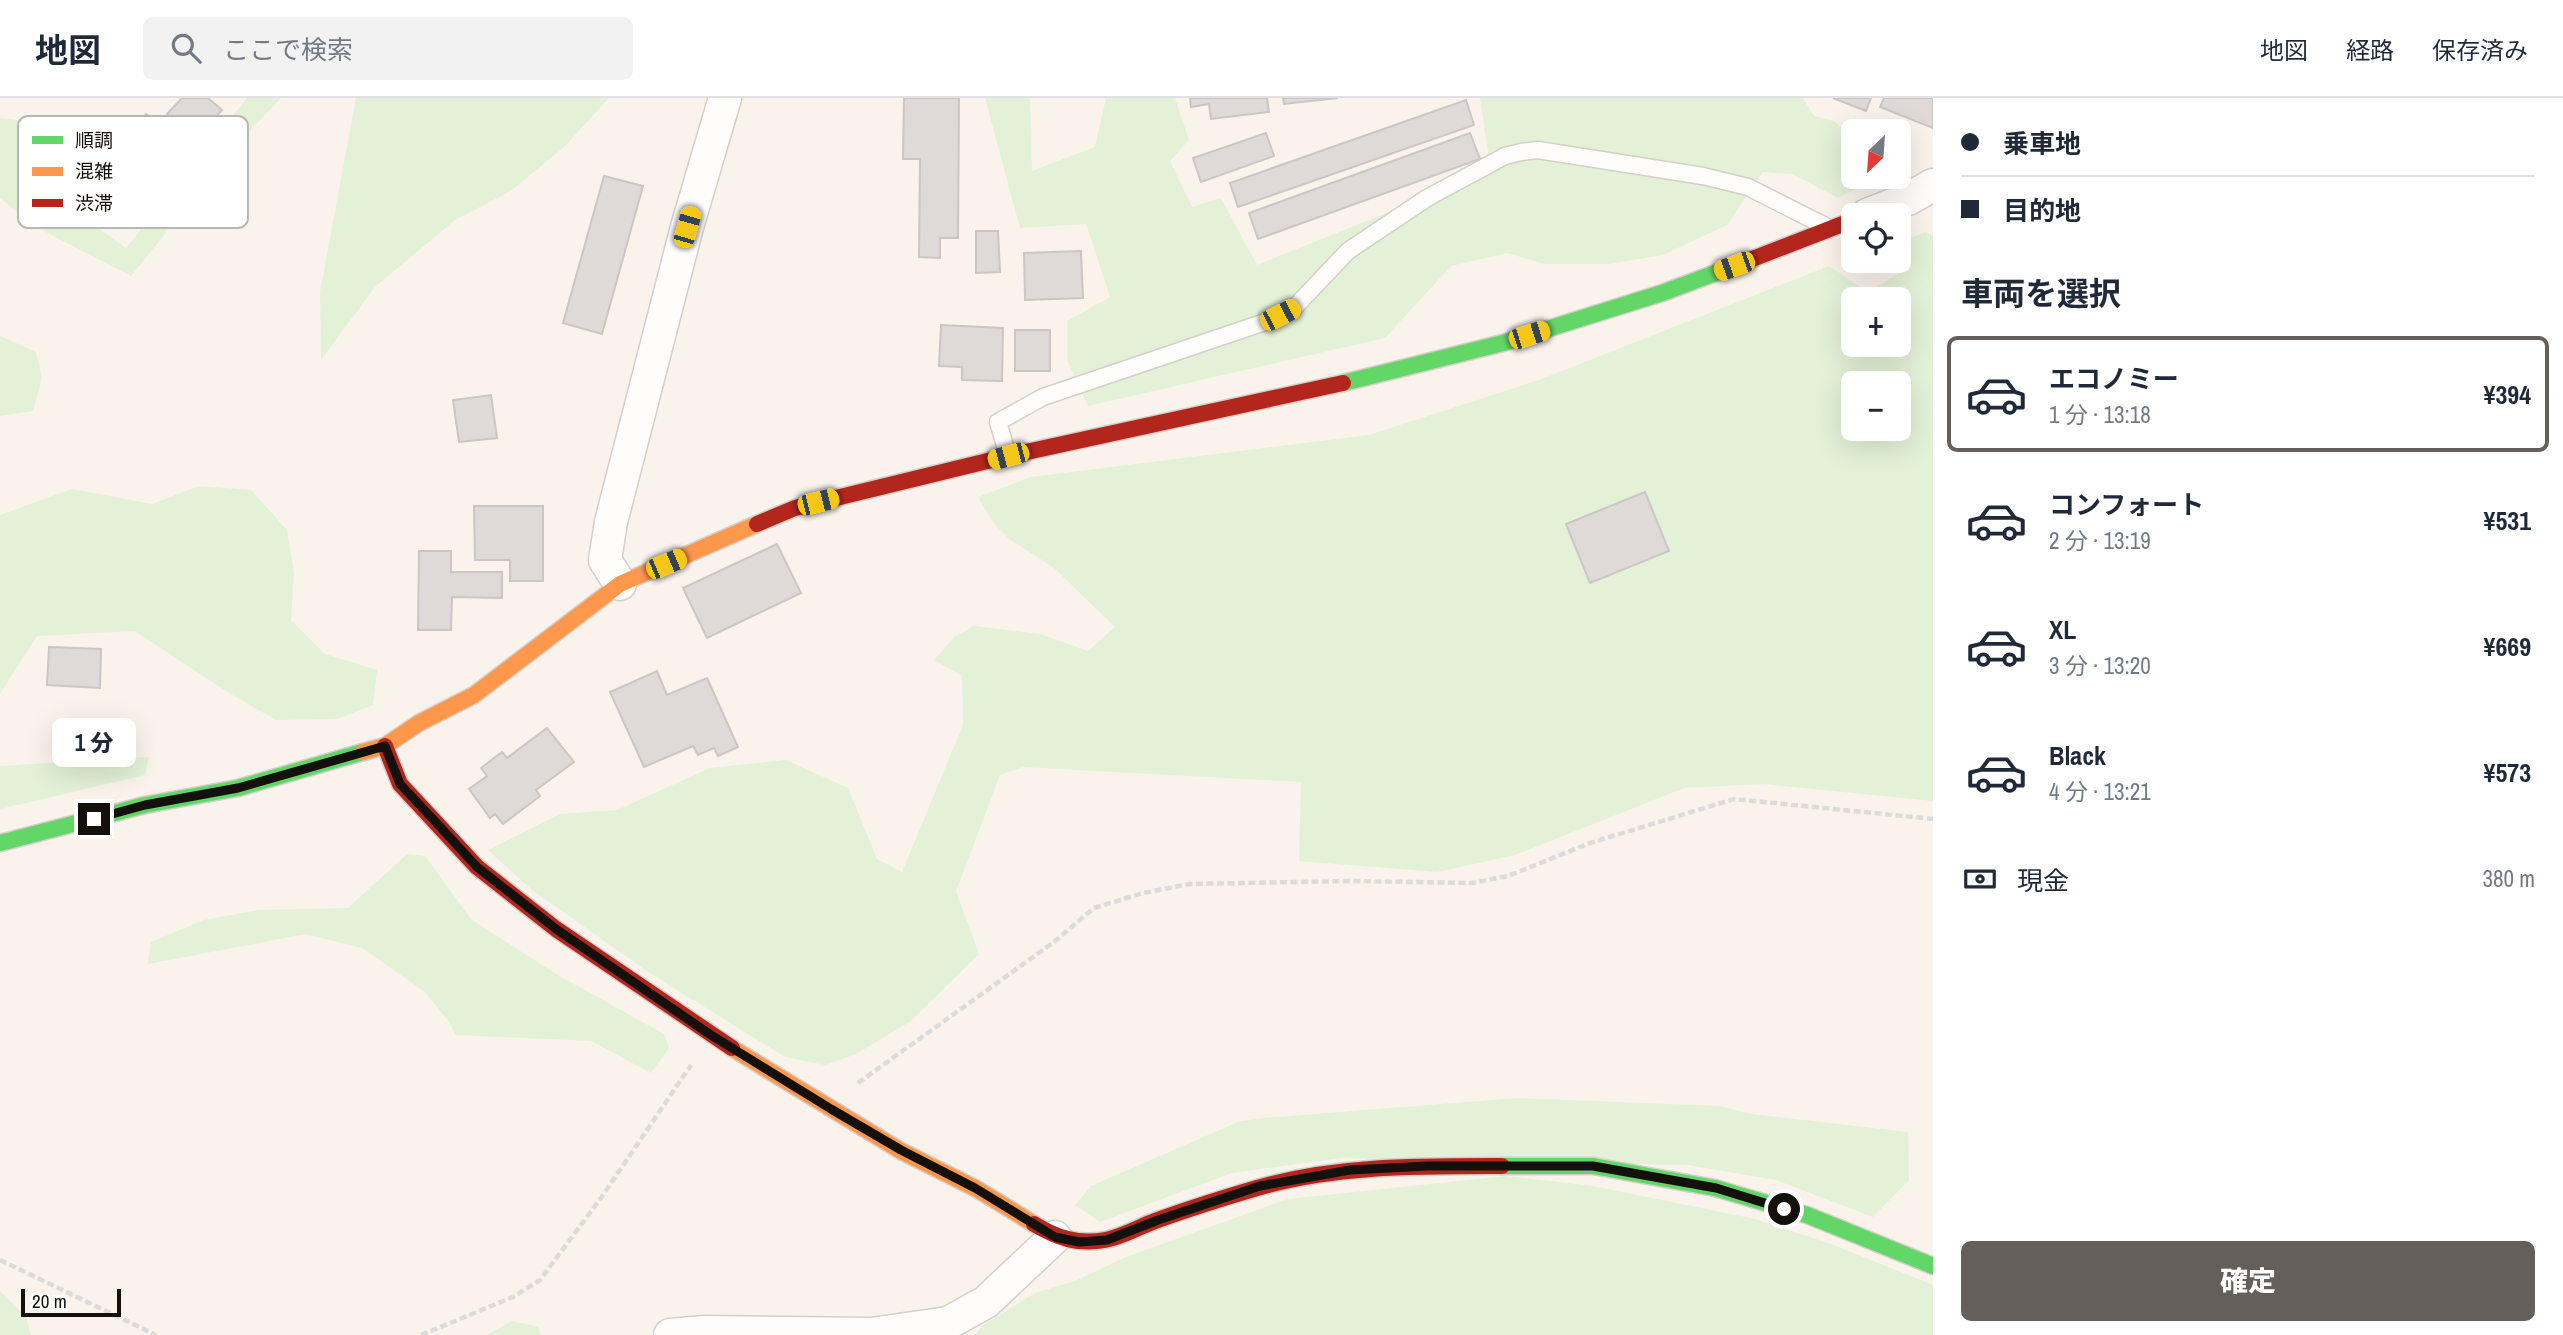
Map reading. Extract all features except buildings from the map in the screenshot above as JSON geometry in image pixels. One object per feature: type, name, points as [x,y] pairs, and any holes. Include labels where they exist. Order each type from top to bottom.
[{"type":"street","points":[[620,584],[605,560],[611,523],[687,227],[727,98]]},
{"type":"street","points":[[1898,203],[1933,185]]},
{"type":"street","points":[[0,843],[145,805],[238,788],[385,746],[419,723],[474,695],[620,584],[795,508],[1008,456],[1289,396],[1503,343],[1662,293],[1841,225]]},
{"type":"street","points":[[385,746],[400,784],[477,867],[556,929],[711,1035],[831,1109],[901,1150],[975,1188],[1055,1237],[1079,1242],[1107,1240],[1260,1186],[1350,1170],[1428,1166],[1593,1166],[1716,1188],[1807,1215],[1933,1266]]},
{"type":"street","points":[[670,1335],[704,1332],[871,1334],[948,1323],[986,1302],[1055,1237]]},
{"type":"lane","points":[[1008,456],[998,422],[1043,397],[1268,321],[1293,309],[1348,251],[1427,198],[1505,156],[1538,150],[1703,176],[1748,187],[1830,229]]},
{"type":"path","points":[[831,1109],[857,1083],[1044,949],[1094,908],[1143,893],[1190,884],[1350,881],[1472,883],[1508,876],[1590,843],[1734,799],[1933,819]]},
{"type":"path","points":[[421,1335],[513,1297],[540,1280],[601,1198],[711,1035]]},
{"type":"path","points":[[0,1260],[156,1335]]},
{"type":"green space","points":[[247,98],[281,98],[248,133],[248,116],[232,116]]},
{"type":"green space","points":[[356,98],[609,98],[564,147],[511,191],[455,220],[375,287],[321,360],[320,292]]},
{"type":"green space","points":[[985,98],[1030,98],[1032,171],[1095,147],[1106,98],[1175,98],[1189,140],[1170,161],[1192,207],[1221,198],[1257,265],[1491,171],[1480,98],[1803,98],[1814,116],[1834,121],[1841,128],[1841,189],[1856,189],[1838,198],[1792,174],[1763,172],[1727,225],[1663,255],[1609,264],[1545,264],[1507,253],[1451,266],[1385,338],[1088,406],[1067,360],[1067,321],[1110,297],[1086,224],[1020,228]]},
{"type":"green space","points":[[0,118],[18,120],[18,213],[0,198]]},
{"type":"green space","points":[[38,228],[98,228],[126,248],[142,228],[170,228],[131,276]]},
{"type":"green space","points":[[1926,232],[1933,236],[1933,801],[1763,784],[1684,788],[1515,855],[1437,872],[1299,861],[1301,782],[1023,767],[1000,775],[956,891],[979,954],[911,1021],[856,1054],[825,1065],[785,1057],[648,972],[531,889],[488,850],[560,814],[617,810],[710,768],[786,760],[848,788],[877,859],[902,872],[963,725],[962,676],[934,660],[954,637],[974,626],[1040,634],[1088,651],[1115,627],[1054,568],[1008,538],[995,525],[978,497],[1031,477],[1369,435],[1539,380],[1829,266],[1860,287],[1841,287],[1841,357],[1911,357],[1911,287],[1876,287],[1899,273],[1911,273],[1911,238]]},
{"type":"green space","points":[[0,336],[36,352],[42,378],[33,411],[0,416]]},
{"type":"green space","points":[[199,486],[251,490],[287,530],[294,573],[291,620],[325,654],[377,670],[373,705],[337,719],[276,720],[229,693],[135,631],[37,636],[0,694],[0,515],[72,489],[152,504]]},
{"type":"green space","points":[[149,757],[145,775],[0,809],[0,766]]},
{"type":"green space","points":[[407,854],[425,856],[471,919],[556,974],[664,1034],[669,1048],[651,1073],[591,1041],[456,1035],[425,992],[362,948],[306,934],[148,964],[151,942],[204,920],[259,910],[348,908]]},
{"type":"green space","points":[[1518,1098],[1720,1106],[1751,1114],[1908,1132],[1909,1180],[1873,1217],[1776,1180],[1688,1165],[1341,1158],[1232,1173],[1100,1222],[1075,1205],[1091,1186],[1238,1122]]},
{"type":"green space","points":[[1506,1176],[1593,1186],[1755,1219],[1831,1244],[1933,1285],[1933,1335],[975,1335],[982,1326],[1035,1293],[1075,1281],[1126,1257],[1288,1199]]},
{"type":"green space","points":[[0,1291],[26,1317],[31,1335],[0,1335]]},
{"type":"green space","points":[[512,1321],[539,1327],[540,1335],[487,1335]]},
{"type":"traffic: fast","points":[[1343,383],[1503,343],[1662,293],[1729,268]]},
{"type":"traffic: fast","points":[[0,843],[145,805],[238,788],[363,752]]},
{"type":"traffic: fast","points":[[1502,1166],[1593,1166],[1715,1188],[1807,1215],[1933,1266]]},
{"type":"traffic: slow","points":[[363,752],[385,746],[419,723],[474,695],[620,584],[757,524]]},
{"type":"traffic: slow","points":[[732,1048],[901,1151],[975,1188],[1034,1224]]},
{"type":"traffic: jam","points":[[1729,268],[1841,225]]},
{"type":"traffic: jam","points":[[757,524],[795,508],[1008,456],[1343,383]]},
{"type":"traffic: jam","points":[[385,746],[400,784],[477,867],[556,929],[732,1048]]},
{"type":"traffic: jam","points":[[1034,1224],[1068,1239],[1086,1242],[1105,1240],[1206,1204],[1287,1180],[1378,1168],[1502,1166]]},
{"type":"route","points":[[94,819],[145,805],[238,788],[385,746],[400,784],[477,867],[556,929],[711,1035],[831,1109],[901,1150],[975,1188],[1055,1237],[1079,1242],[1107,1240],[1260,1186],[1350,1170],[1428,1166],[1593,1166],[1716,1188],[1784,1209]]}]
